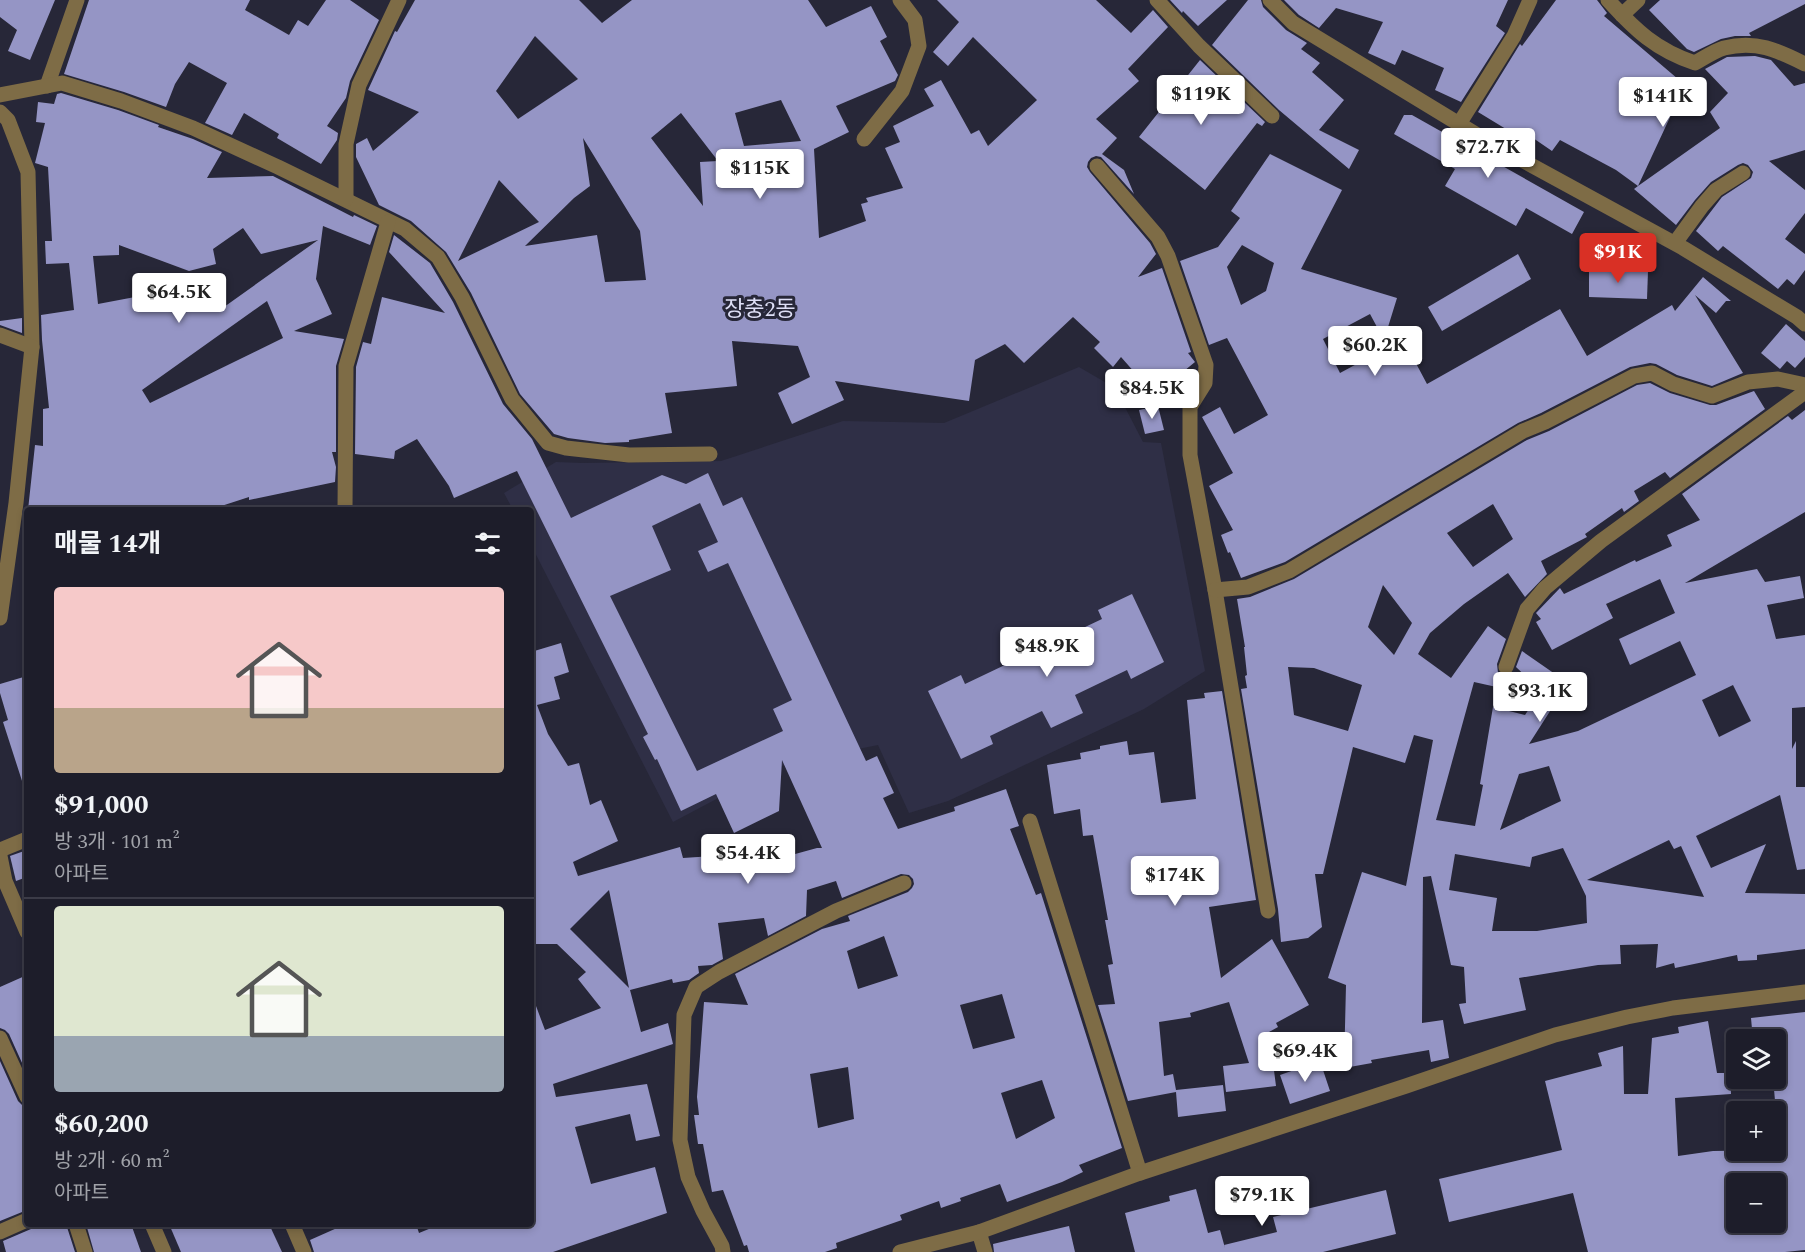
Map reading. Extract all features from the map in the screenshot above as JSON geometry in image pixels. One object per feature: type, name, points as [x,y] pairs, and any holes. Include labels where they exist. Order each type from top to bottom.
[{"type":"street","points":[[47,86],[77,0]]},
{"type":"street","points":[[345,199],[346,144],[359,86],[399,0]]},
{"type":"street","points":[[864,139],[902,91],[919,46],[915,20],[900,0]]},
{"type":"street","points":[[1157,0],[1199,46],[1272,116]]},
{"type":"street","points":[[1270,0],[1293,23],[1459,124],[1675,243],[1805,324]]},
{"type":"street","points":[[1459,124],[1514,36],[1530,0]]},
{"type":"street","points":[[1608,0],[1647,39],[1674,56],[1695,63],[1722,49],[1754,45],[1777,50],[1805,64]]},
{"type":"street","points":[[1622,15],[1638,0]]},
{"type":"street","points":[[0,95],[62,83],[121,101],[225,143],[405,229],[438,257],[462,297],[512,399],[548,443],[566,448],[629,455],[710,454]]},
{"type":"street","points":[[0,112],[8,120],[28,172],[32,347],[16,503],[0,618]]},
{"type":"street","points":[[1097,166],[1158,237],[1168,256],[1206,365],[1205,383],[1191,407],[1190,455],[1215,590],[1268,911]]},
{"type":"street","points":[[1675,243],[1716,190],[1743,173]]},
{"type":"street","points":[[345,507],[346,366],[388,222]]},
{"type":"street","points":[[0,336],[32,347]]},
{"type":"street","points":[[1215,590],[1248,587],[1289,571],[1523,430],[1545,422],[1634,376],[1652,373],[1673,384],[1712,396],[1748,382],[1778,379],[1805,385]]},
{"type":"street","points":[[1506,667],[1527,609],[1545,588],[1601,541],[1805,392]]},
{"type":"street","points":[[1030,821],[1140,1173]]},
{"type":"street","points":[[0,850],[24,840]]},
{"type":"street","points":[[0,856],[5,881],[24,925]]},
{"type":"street","points":[[723,1252],[688,1177],[680,1140],[684,1015],[696,987],[719,972],[836,910],[904,883]]},
{"type":"street","points":[[900,1252],[979,1232],[1140,1173],[1555,1035],[1673,1008],[1805,992]]},
{"type":"street","points":[[0,1038],[24,1090]]},
{"type":"street","points":[[0,1232],[24,1221]]},
{"type":"street","points":[[77,1227],[85,1252]]},
{"type":"street","points":[[153,1227],[164,1252]]},
{"type":"street","points":[[293,1227],[304,1252]]},
{"type":"street","points":[[979,1232],[985,1252]]},
{"type":"shaded area","points":[[1079,367],[1115,388],[1143,442],[1161,443],[1205,671],[1144,709],[948,801],[909,813],[878,745],[788,763],[673,822],[534,551],[534,507],[511,507],[504,493],[556,462],[721,461],[843,421],[944,423]]},
{"type":"building","points":[[0,0],[55,0],[30,60],[8,51],[17,30],[0,17]]},
{"type":"building","points":[[89,0],[250,0],[245,10],[289,35],[298,20],[308,26],[326,0],[350,0],[379,20],[350,81],[346,98],[327,126],[338,133],[337,140],[321,164],[277,138],[279,134],[244,113],[232,135],[205,123],[227,83],[189,62],[175,84],[166,107],[64,74]]},
{"type":"building","points":[[415,0],[579,0],[602,23],[632,0],[808,0],[826,27],[871,6],[887,37],[880,41],[898,75],[895,81],[836,106],[849,132],[814,149],[819,238],[866,221],[861,204],[868,202],[866,198],[903,188],[885,148],[900,142],[893,126],[934,106],[924,89],[941,80],[971,134],[979,130],[988,146],[1037,100],[973,37],[948,66],[933,52],[959,22],[937,0],[1096,0],[1131,33],[1153,10],[1168,27],[1128,69],[1139,81],[1096,119],[1117,138],[1102,154],[1124,170],[1134,194],[1101,157],[1091,158],[1087,167],[1150,243],[1156,254],[1138,277],[1162,268],[1191,352],[1188,353],[1195,362],[1184,371],[1187,375],[1158,399],[1121,357],[1113,367],[1094,348],[1100,342],[1073,317],[1024,363],[1005,344],[975,360],[969,401],[835,381],[844,400],[792,424],[778,393],[810,377],[798,346],[732,341],[737,386],[665,393],[672,433],[629,440],[629,442],[605,443],[554,434],[520,394],[471,293],[446,252],[411,221],[379,205],[356,157],[356,144],[367,138],[373,151],[419,112],[368,90],[395,31],[397,32]],"holes":[[[535,36],[578,79],[518,119],[496,91]],[[781,100],[801,141],[744,146],[735,113]],[[681,113],[718,161],[700,162],[703,206],[651,138]],[[583,138],[640,231],[646,280],[605,282],[597,235],[525,246],[574,198],[590,186]],[[499,180],[539,222],[458,261]]]},
{"type":"building","points":[[1170,0],[1227,0],[1198,26]]},
{"type":"building","points":[[1248,0],[1261,0],[1263,7],[1286,30],[1307,43],[1301,49],[1320,63],[1312,72],[1344,100],[1319,130],[1359,150],[1349,169],[1279,110],[1212,45]]},
{"type":"building","points":[[1284,0],[1508,0],[1496,26],[1505,33],[1461,102],[1435,90],[1444,68],[1402,50],[1395,65],[1368,53],[1383,22],[1336,8],[1319,28],[1299,15]]},
{"type":"building","points":[[1556,0],[1597,0],[1607,13],[1604,16],[1685,85],[1638,186],[1616,170],[1560,140],[1552,151],[1533,138],[1529,143],[1478,112],[1520,44],[1522,46]]},
{"type":"building","points":[[1660,0],[1805,0],[1805,4],[1749,33],[1751,36],[1721,39],[1694,52],[1687,49],[1649,10]]},
{"type":"building","points":[[1755,56],[1771,60],[1794,86],[1805,83],[1805,150],[1769,161],[1805,190],[1805,213],[1785,239],[1805,254],[1805,270],[1794,285],[1787,279],[1778,289],[1723,246],[1718,251],[1696,231],[1722,197],[1751,178],[1753,172],[1748,165],[1743,163],[1738,165],[1711,182],[1676,225],[1634,189],[1720,128],[1710,112],[1728,93],[1705,69],[1727,57]]},
{"type":"building","points":[[1200,60],[1265,122],[1262,126],[1257,123],[1205,190],[1139,137]]},
{"type":"building","points":[[61,93],[159,125],[158,127],[222,152],[207,178],[273,176],[353,217],[354,215],[377,226],[370,245],[323,226],[316,279],[332,314],[294,331],[344,339],[336,366],[336,452],[332,452],[336,467],[335,482],[249,500],[249,497],[218,507],[28,507],[35,445],[43,446],[43,409],[49,408],[41,315],[74,310],[69,263],[46,264],[45,241],[52,241],[48,167],[35,163],[45,123],[36,122],[38,102],[54,104],[57,94]],"holes":[[[243,228],[261,254],[318,240],[224,307],[203,279],[98,304],[93,256],[119,255],[119,245],[189,271],[216,264],[213,249]],[[267,301],[283,338],[150,403],[142,390]]]},
{"type":"building","points":[[1404,115],[1412,115],[1584,212],[1572,234],[1526,208],[1516,226],[1445,186],[1455,169],[1394,134]]},
{"type":"building","points":[[1270,154],[1342,190],[1301,269],[1397,298],[1384,340],[1370,314],[1323,339],[1340,373],[1403,339],[1427,384],[1560,309],[1587,356],[1672,305],[1675,311],[1703,277],[1731,301],[1726,301],[1716,313],[1695,295],[1743,373],[1712,386],[1677,375],[1656,364],[1630,367],[1518,423],[1285,562],[1241,578],[1221,535],[1233,530],[1209,486],[1233,473],[1202,417],[1220,407],[1234,434],[1268,415],[1227,338],[1209,345],[1180,261],[1218,247],[1240,218],[1231,211]],"holes":[[[1242,245],[1274,263],[1266,291],[1241,305],[1227,267]]]},
{"type":"building","points":[[394,235],[430,263],[453,302],[503,404],[532,439],[571,518],[662,475],[686,484],[708,473],[723,506],[742,497],[866,761],[877,756],[894,793],[883,798],[898,829],[955,811],[954,807],[1006,789],[1019,826],[1010,829],[1036,895],[1041,893],[1122,1148],[1079,1165],[1083,1172],[1062,1182],[1007,1202],[1000,1184],[960,1198],[961,1201],[941,1208],[939,1201],[900,1215],[902,1220],[836,1243],[837,1248],[825,1252],[749,1252],[747,1245],[744,1246],[723,1190],[712,1192],[703,1144],[698,1144],[694,1115],[699,1115],[697,1097],[704,1002],[748,1005],[735,974],[822,929],[850,921],[848,916],[908,892],[914,884],[909,875],[901,874],[842,898],[836,881],[807,890],[806,916],[768,936],[764,918],[718,923],[723,959],[712,965],[698,966],[699,973],[689,980],[673,983],[672,979],[630,990],[641,1032],[668,1023],[673,1044],[553,1084],[556,1097],[647,1084],[660,1136],[636,1141],[630,1114],[575,1127],[591,1184],[655,1167],[667,1213],[553,1252],[314,1252],[310,1240],[339,1227],[417,1227],[419,1233],[434,1227],[534,1227],[534,1001],[545,1030],[601,1008],[578,979],[586,972],[557,944],[534,944],[534,651],[561,643],[569,672],[554,677],[560,699],[537,705],[548,734],[568,766],[579,763],[590,805],[601,800],[618,841],[573,862],[578,876],[680,847],[683,858],[728,855],[729,843],[778,846],[777,859],[822,848],[782,760],[779,811],[734,833],[716,794],[681,811],[657,759],[655,760],[643,737],[648,734],[517,471],[454,498],[449,486],[417,439],[395,451],[394,459],[355,454],[356,367],[363,342],[371,344],[382,297],[445,313],[389,252]],"holes":[[[700,503],[718,542],[698,551],[708,572],[728,563],[792,700],[773,709],[783,731],[697,771],[610,596],[671,570],[652,526]],[[609,890],[629,988],[570,929]],[[884,936],[898,976],[858,989],[847,951]],[[1002,994],[1015,1038],[973,1049],[960,1005]],[[848,1067],[854,1119],[818,1128],[810,1074]],[[1042,1080],[1055,1118],[1016,1139],[1001,1093]]]},
{"type":"building","points":[[1518,254],[1531,279],[1442,331],[1428,307]]},
{"type":"building","points":[[1589,270],[1648,271],[1647,299],[1589,297]]},
{"type":"building","points":[[22,318],[22,333],[0,325],[0,321]]},
{"type":"building","points":[[1786,324],[1805,341],[1805,357],[1795,368],[1787,361],[1780,369],[1761,353]]},
{"type":"building","points":[[1650,383],[1670,393],[1710,405],[1716,405],[1754,391],[1765,409],[1670,478],[1665,472],[1634,491],[1639,501],[1624,512],[1622,508],[1585,534],[1587,537],[1541,561],[1547,574],[1525,597],[1508,573],[1464,604],[1430,633],[1418,654],[1451,678],[1488,626],[1506,639],[1497,664],[1498,673],[1505,676],[1501,688],[1474,682],[1436,820],[1475,826],[1493,707],[1525,715],[1541,691],[1516,667],[1522,651],[1568,683],[1529,744],[1578,731],[1696,675],[1680,641],[1630,665],[1619,639],[1675,613],[1660,579],[1606,604],[1613,618],[1552,650],[1536,622],[1541,619],[1536,613],[1560,588],[1564,594],[1635,560],[1636,562],[1672,546],[1667,535],[1700,520],[1682,494],[1788,416],[1792,420],[1805,410],[1805,512],[1685,583],[1757,569],[1765,582],[1800,576],[1804,598],[1767,605],[1776,639],[1805,635],[1805,707],[1792,708],[1792,749],[1796,741],[1796,787],[1805,787],[1805,869],[1797,870],[1780,795],[1696,836],[1711,868],[1766,844],[1745,893],[1805,894],[1805,949],[1757,955],[1757,960],[1738,961],[1737,955],[1675,968],[1674,963],[1656,968],[1658,944],[1620,945],[1621,964],[1598,965],[1519,978],[1526,1010],[1464,1024],[1459,1004],[1466,1003],[1464,967],[1451,965],[1431,876],[1423,877],[1422,1023],[1443,1020],[1449,1058],[1431,1062],[1429,1050],[1371,1060],[1372,1063],[1344,1068],[1346,985],[1328,978],[1362,872],[1406,886],[1433,740],[1414,735],[1405,763],[1353,747],[1323,874],[1315,874],[1322,927],[1308,938],[1281,942],[1278,909],[1241,689],[1247,688],[1245,676],[1247,675],[1237,599],[1250,597],[1294,579],[1527,440],[1637,385]],"holes":[[[1493,504],[1513,539],[1473,567],[1447,533]],[[1383,585],[1412,623],[1394,655],[1368,627]],[[1288,667],[1314,668],[1362,685],[1348,731],[1294,715]],[[1733,685],[1751,721],[1719,737],[1702,700]],[[1549,766],[1561,801],[1500,830],[1519,774]],[[1669,840],[1674,849],[1681,846],[1704,897],[1587,880]],[[1563,848],[1586,896],[1587,923],[1537,931],[1492,931],[1497,898],[1449,890],[1455,854],[1530,867],[1532,857]]]},
{"type":"building","points":[[1158,406],[1164,430],[1145,434],[1139,410]]},
{"type":"building","points":[[1132,594],[1164,662],[1131,679],[1127,670],[1075,695],[1083,713],[1051,728],[1042,711],[990,736],[993,744],[961,759],[928,691],[961,675],[965,684],[1102,619],[1098,610]]},
{"type":"building","points":[[24,677],[23,784],[3,722],[8,720],[0,693],[0,684]]},
{"type":"building","points":[[1222,691],[1256,900],[1209,907],[1221,978],[1272,939],[1309,1005],[1276,1023],[1278,1027],[1269,1032],[1276,1086],[1226,1092],[1223,1066],[1249,1063],[1229,1002],[1190,1013],[1191,1017],[1159,1022],[1164,1076],[1173,1074],[1176,1090],[1223,1085],[1226,1111],[1178,1117],[1176,1092],[1128,1101],[1098,1005],[1115,1004],[1108,965],[1113,964],[1105,920],[1108,920],[1093,835],[1083,836],[1080,809],[1054,814],[1047,765],[1081,759],[1080,753],[1100,749],[1100,746],[1127,741],[1129,755],[1154,752],[1161,803],[1196,799],[1187,700],[1205,698],[1204,693]]},
{"type":"building","points":[[24,851],[24,878],[16,881],[10,856]]},
{"type":"building","points":[[24,976],[24,1067],[9,1034],[0,1028],[0,987]]},
{"type":"building","points":[[1805,1012],[1805,1250],[1785,1252],[1588,1252],[1573,1193],[1449,1222],[1439,1179],[1562,1150],[1545,1081],[1602,1066],[1598,1053],[1623,1046],[1624,1094],[1648,1094],[1652,1038],[1679,1033],[1678,1027],[1708,1021],[1717,1073],[1726,1073],[1726,1089],[1731,1089],[1731,1094],[1675,1098],[1678,1156],[1726,1151],[1726,1161],[1786,1161],[1786,1101],[1775,1101],[1774,1089],[1786,1089],[1786,1029],[1752,1029],[1751,1018]]},
{"type":"building","points":[[0,1061],[18,1101],[24,1106],[24,1211],[0,1221]]},
{"type":"building","points":[[1320,1061],[1330,1091],[1290,1104],[1280,1075]]},
{"type":"building","points":[[1196,1189],[1208,1233],[1220,1230],[1224,1245],[1277,1232],[1273,1217],[1386,1190],[1396,1234],[1323,1252],[1135,1252],[1125,1213],[1170,1201],[1169,1196]]},
{"type":"building","points":[[1069,1226],[1075,1252],[994,1252],[993,1244]]},
{"type":"building","points":[[33,1227],[67,1227],[75,1252],[6,1252],[3,1241]]},
{"type":"building","points":[[87,1227],[132,1227],[141,1252],[94,1252]]},
{"type":"building","points":[[170,1227],[270,1227],[282,1252],[181,1252]]},
{"type":"district","name":"장충2동","points":[[760,308]]}]
